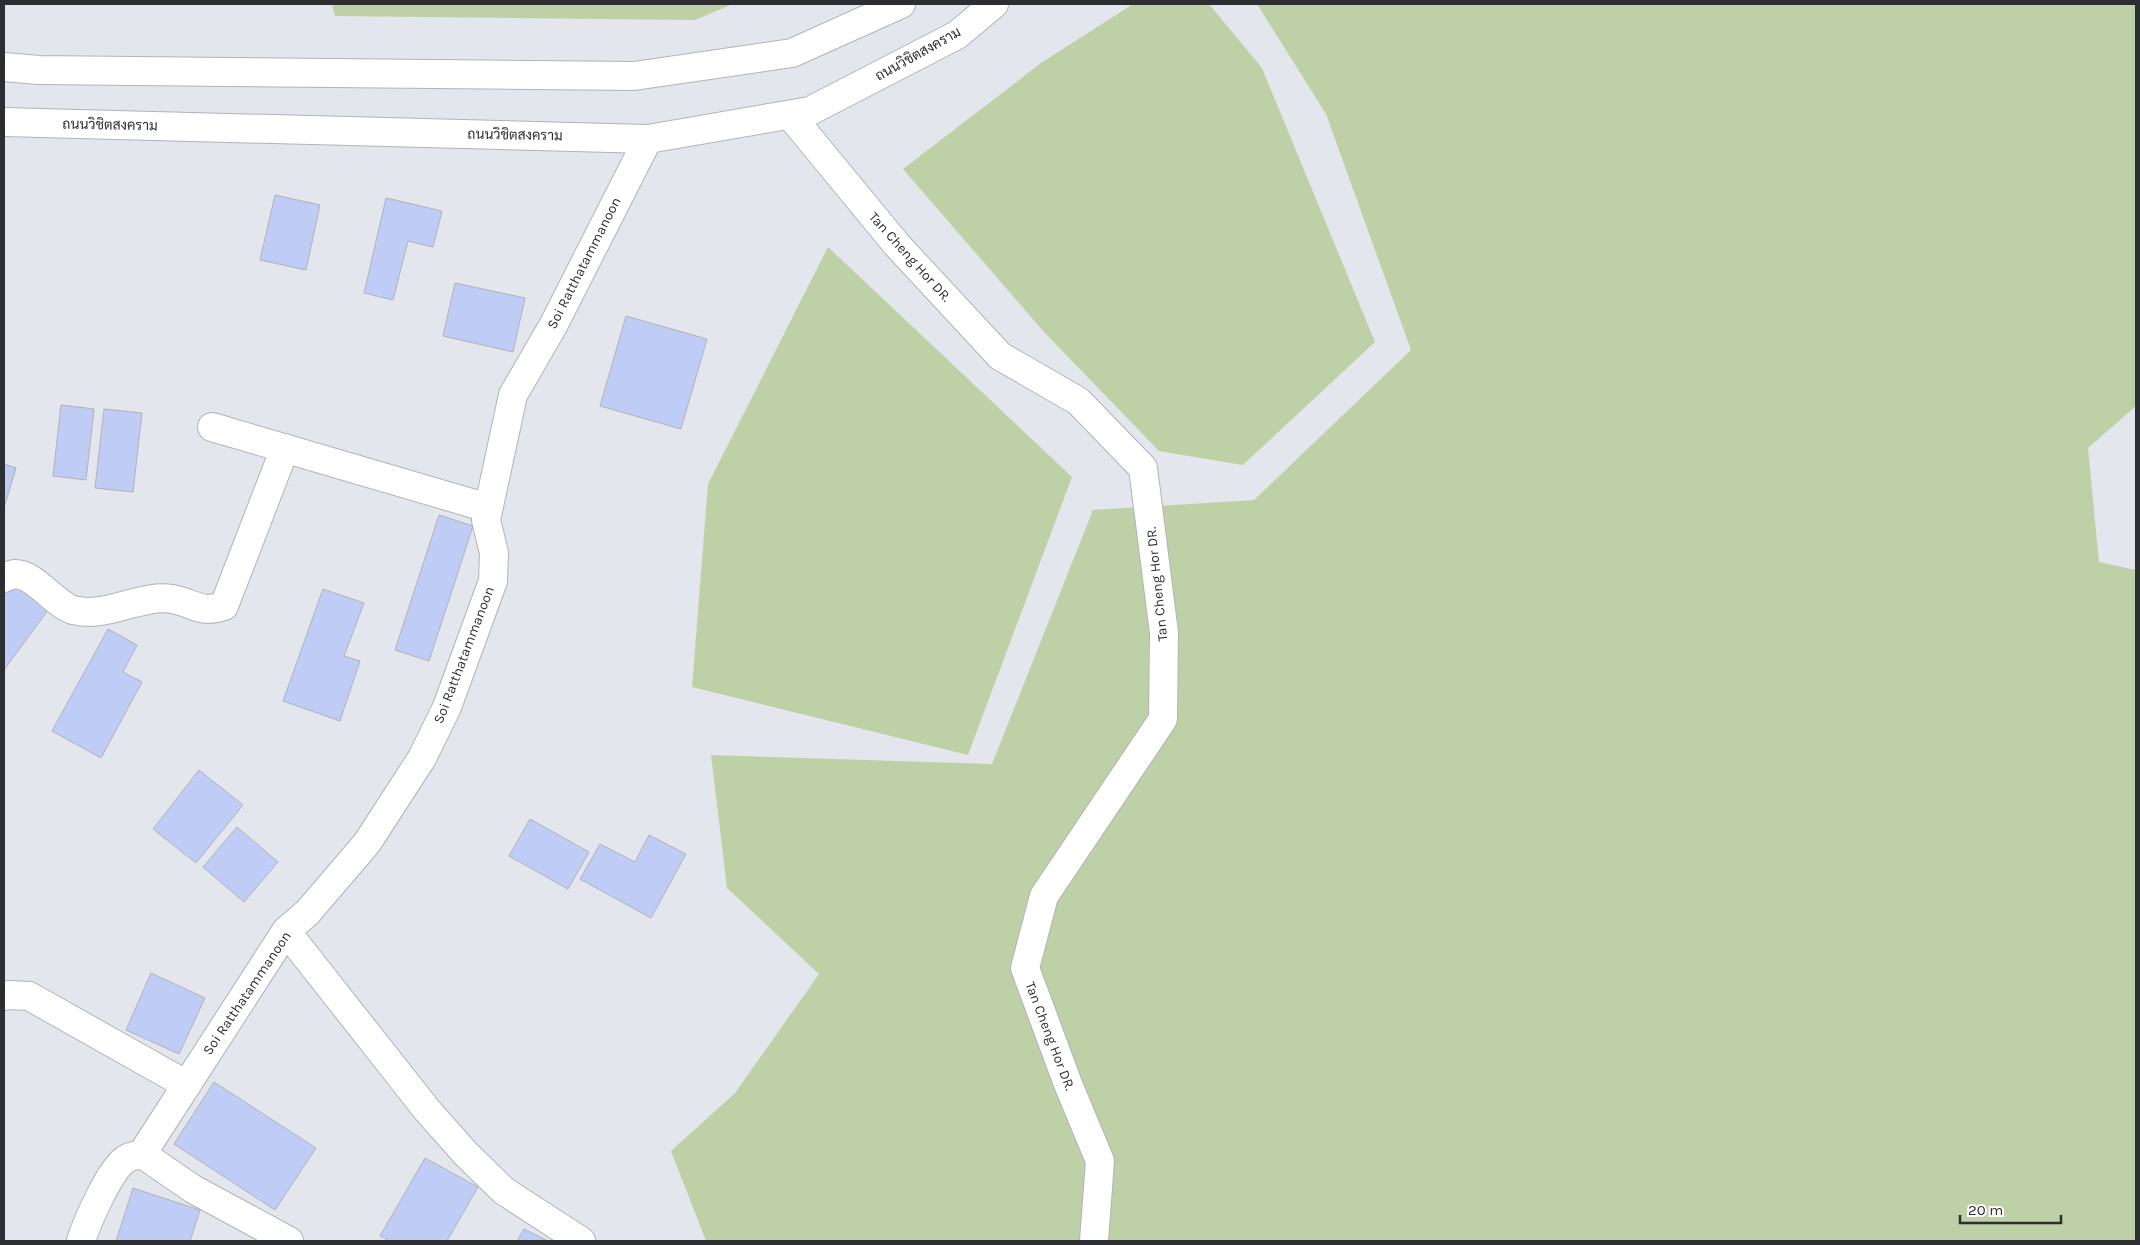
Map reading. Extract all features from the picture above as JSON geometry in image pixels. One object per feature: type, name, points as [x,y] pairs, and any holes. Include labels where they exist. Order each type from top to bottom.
[{"type":"street","points":[[4,67],[39,70],[634,76],[792,54],[901,4]]},
{"type":"street","name":"ถนนวิชิตสงคราม","points":[[4,122],[648,139],[810,111],[957,35],[994,4]]},
{"type":"street","name":"Tan Cheng Hor DR.","points":[[790,115],[897,245],[1000,356],[1078,401],[1143,468],[1164,633],[1163,719],[1044,896],[1025,968],[1068,1084],[1100,1160],[1094,1241]]},
{"type":"street","name":"Soi Ratthatammanoon","points":[[142,1154],[286,931],[307,913],[367,843],[422,758],[447,707],[492,581],[494,553],[486,520],[513,395],[554,324],[648,139]]},
{"type":"street","points":[[212,427],[488,508]]},
{"type":"street","points":[[4,578],[14,574],[26,577],[72,610],[87,612],[172,599],[195,608],[211,610],[224,606],[285,448]]},
{"type":"street","points":[[286,931],[427,1110],[466,1154],[504,1191],[582,1241]]},
{"type":"street","points":[[4,996],[29,996],[187,1085]]},
{"type":"street","points":[[82,1241],[105,1189],[116,1172],[126,1159],[142,1154],[193,1189],[289,1241]]},
{"type":"green space","points":[[332,4],[733,4],[695,20],[335,16]]},
{"type":"green space","points":[[1133,4],[1209,4],[1262,68],[1375,342],[1243,465],[1159,451],[1044,332],[903,169],[1041,63]]},
{"type":"green space","points":[[1257,4],[2136,4],[2136,406],[2088,448],[2099,562],[2136,570],[2136,1241],[706,1241],[671,1151],[735,1093],[819,974],[727,888],[711,755],[992,764],[1093,510],[1254,500],[1411,350],[1326,114]]},
{"type":"green space","points":[[828,247],[1072,477],[968,755],[692,687],[708,484]]},
{"type":"building","points":[[275,195],[320,205],[306,270],[260,260]]},
{"type":"building","points":[[386,198],[442,211],[433,247],[408,241],[393,300],[364,293]]},
{"type":"building","points":[[455,283],[525,298],[513,352],[443,336]]},
{"type":"building","points":[[626,316],[707,339],[681,429],[600,406]]},
{"type":"building","points":[[61,405],[94,409],[86,480],[53,476]]},
{"type":"building","points":[[104,409],[142,413],[133,492],[95,488]]},
{"type":"building","points":[[4,464],[16,468],[4,508]]},
{"type":"building","points":[[439,515],[473,526],[429,661],[395,650]]},
{"type":"building","points":[[13,579],[51,606],[4,670],[4,593]]},
{"type":"building","points":[[323,589],[364,603],[344,656],[360,661],[340,721],[283,701]]},
{"type":"building","points":[[108,629],[137,645],[123,672],[142,682],[101,758],[52,731]]},
{"type":"building","points":[[199,770],[243,805],[196,863],[153,829]]},
{"type":"building","points":[[530,819],[589,852],[568,889],[509,856]]},
{"type":"building","points":[[237,827],[278,862],[244,902],[203,867]]},
{"type":"building","points":[[649,835],[686,854],[651,918],[580,879],[600,844],[635,862]]},
{"type":"building","points":[[151,973],[205,998],[179,1054],[126,1030]]},
{"type":"building","points":[[214,1082],[316,1148],[275,1210],[174,1144]]},
{"type":"building","points":[[425,1158],[478,1187],[447,1241],[390,1241],[380,1236]]},
{"type":"building","points":[[133,1188],[200,1210],[190,1241],[116,1241]]},
{"type":"building","points":[[524,1229],[548,1241],[517,1241]]}]
